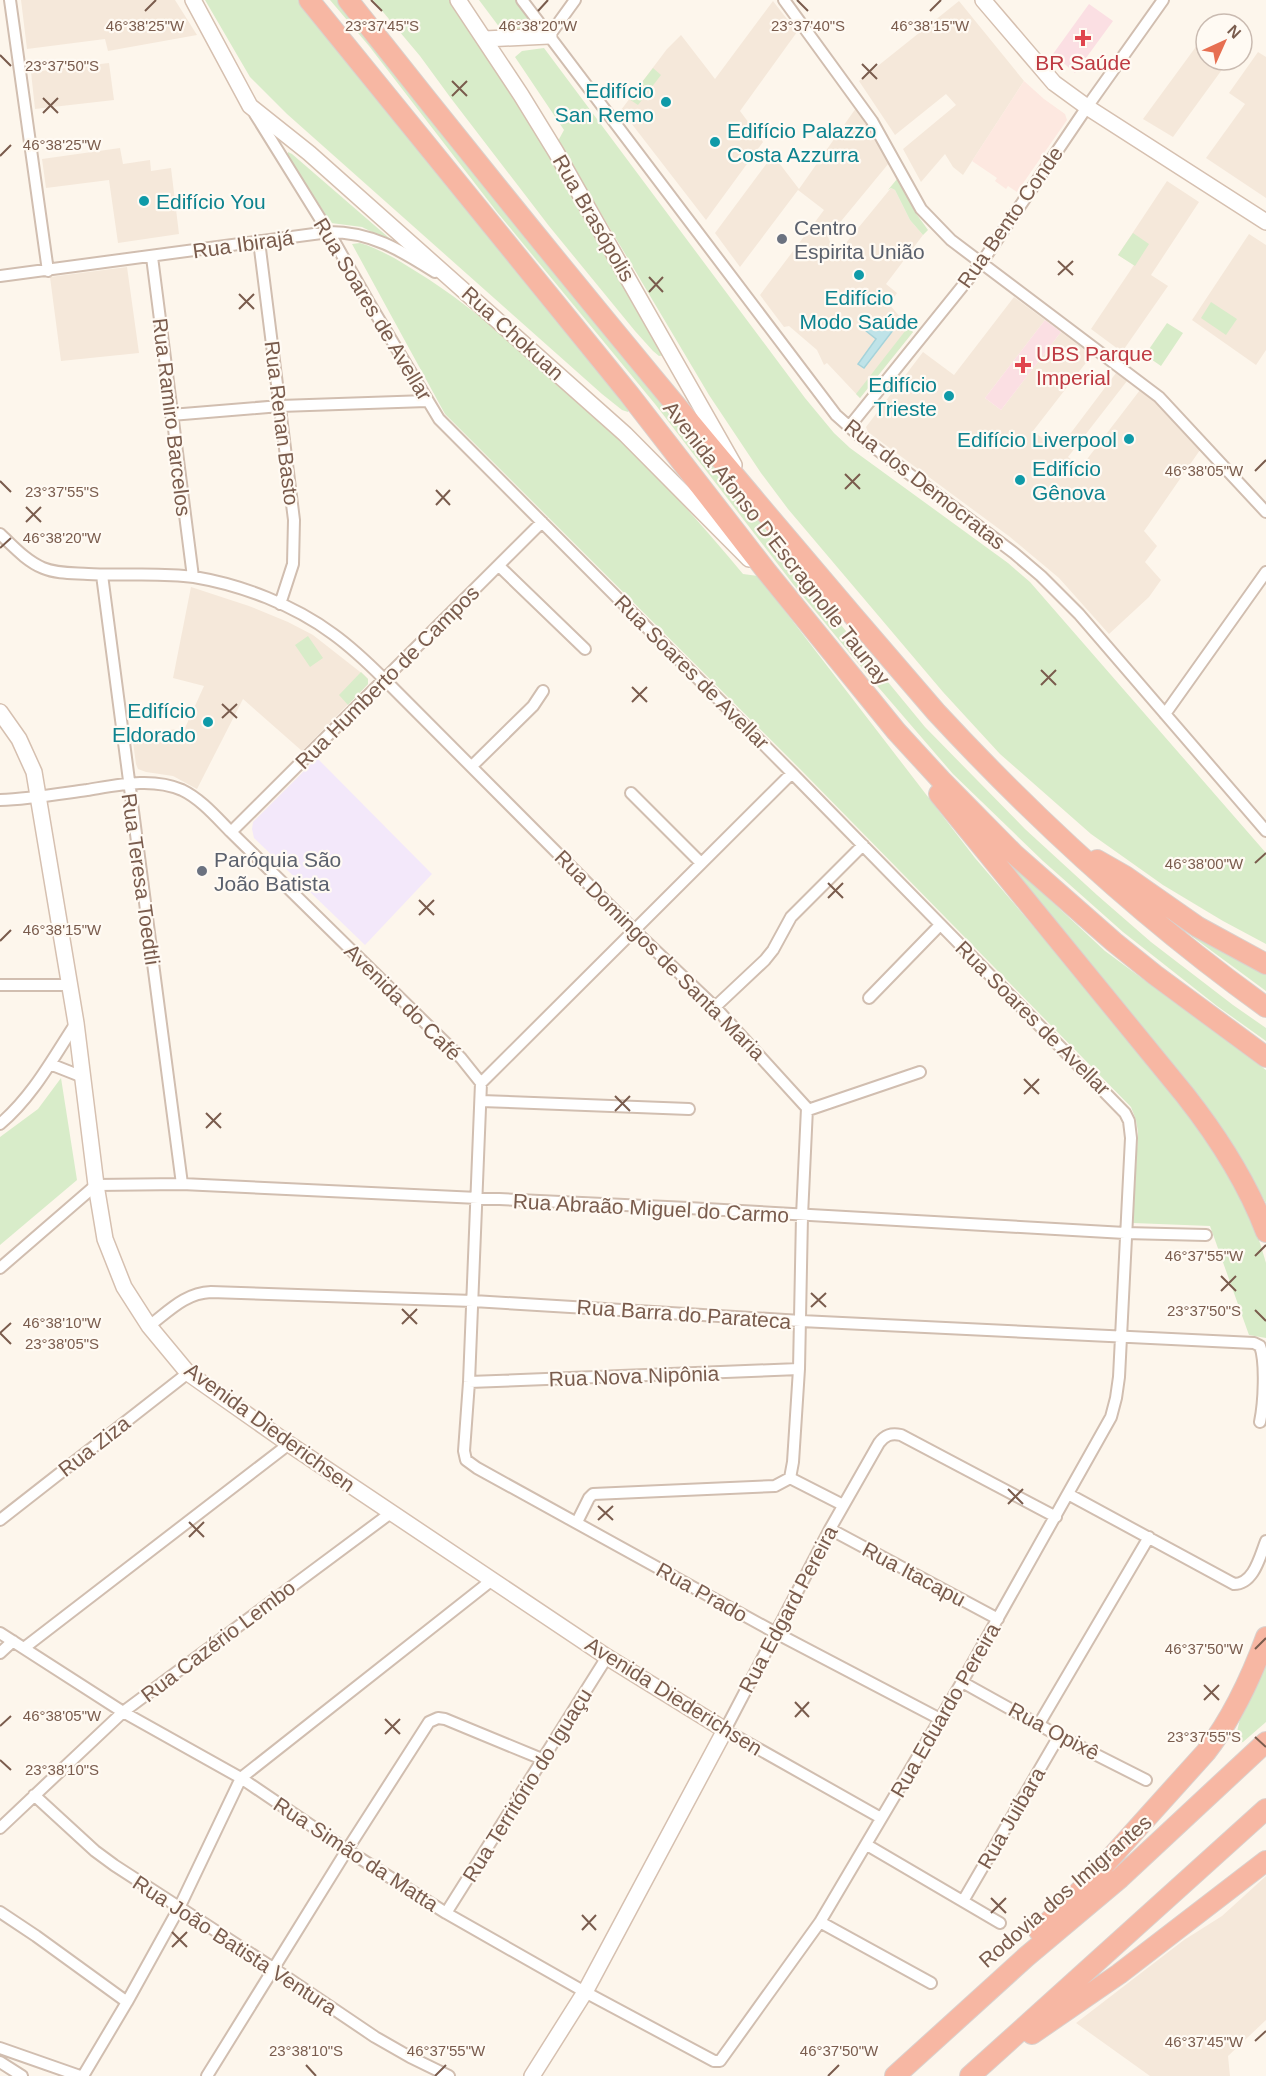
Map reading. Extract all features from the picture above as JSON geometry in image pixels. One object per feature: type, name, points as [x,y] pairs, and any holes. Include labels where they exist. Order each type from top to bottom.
[{"type":"highway","name":"Avenida Afonso D'Escragnolle Taunay","points":[[309,0],[629,394],[767,572],[896,731],[940,780],[1014,854],[1130,955],[1266,1057]]},
{"type":"highway","name":"Avenida Afonso D'Escragnolle Taunay","points":[[348,0],[480,167],[758,503],[936,712],[1070,845],[1155,922],[1266,1007]]},
{"type":"highway","points":[[846,669],[900,744],[968,830],[1214,1132],[1259,1213],[1266,1232]]},
{"type":"highway","points":[[1070,845],[1125,876],[1198,927],[1266,964]]},
{"type":"highway","points":[[1026,1957],[1039,1931],[1088,1883],[1206,1752],[1221,1732],[1237,1705],[1266,1637]]},
{"type":"highway","name":"Rodovia dos Imigrantes","points":[[895,2076],[1026,1957],[1120,1878],[1266,1742]]},
{"type":"highway","points":[[972,2076],[1266,1809]]},
{"type":"highway","points":[[1235,1883],[1266,1851]]},
{"type":"highway","points":[[972,2076],[1119,1974],[1266,1861]]},
{"type":"street","points":[[10,0],[48,271]]},
{"type":"street","name":"Rua Soares de Avellar","points":[[193,0],[250,106],[329,232],[439,419],[792,773],[1125,1113],[1129,1121],[1131,1138],[1122,1337]]},
{"type":"street","name":"Rua Brasópolis","points":[[458,0],[556,152],[758,503]]},
{"type":"street","name":"Rua dos Democratas","points":[[522,0],[836,415],[1041,576],[1079,614],[1266,831]]},
{"type":"street","points":[[485,39],[549,36],[575,0]]},
{"type":"street","points":[[784,0],[872,121],[927,217],[951,240],[1159,397],[1266,512]]},
{"type":"street","points":[[983,0],[1054,83],[1266,222]]},
{"type":"street","name":"Rua Bento Conde","points":[[849,427],[981,262],[1087,106],[1163,0]]},
{"type":"street","name":"Rua Chokuan","points":[[250,106],[309,153],[471,295],[666,472],[737,548],[767,572]]},
{"type":"street","name":"Rua Ibirajá","points":[[0,276],[329,232],[351,232],[404,253],[471,295]]},
{"type":"street","name":"Rua Renan Basto","points":[[259,241],[294,520],[294,564],[280,604]]},
{"type":"street","name":"Rua Ramiro Barcelos","points":[[152,257],[193,577]]},
{"type":"street","points":[[171,415],[280,406],[427,401]]},
{"type":"street","name":"Rua Humberto de Campos","points":[[231,832],[542,522]]},
{"type":"street","name":"Rua Domingos de Santa Maria","points":[[0,534],[25,557],[43,568],[68,573],[193,577],[234,586],[280,604],[333,634],[352,648],[384,679],[635,931],[715,1007],[803,1101],[808,1110]]},
{"type":"street","points":[[498,566],[585,649]]},
{"type":"street","points":[[1165,714],[1266,572]]},
{"type":"street","name":"Rua Teresa Toedtli","points":[[102,575],[182,1184]]},
{"type":"street","points":[[472,766],[533,706],[543,691]]},
{"type":"street","name":"Avenida Diederichsen","points":[[0,712],[19,739],[31,762],[39,797],[76,1023],[105,1239],[124,1287],[149,1326],[188,1373],[289,1444],[607,1658],[725,1730],[881,1818]]},
{"type":"street","points":[[469,1382],[481,1083],[792,773]]},
{"type":"street","name":"Avenida do Café","points":[[0,800],[39,797],[129,783],[156,783],[183,790],[203,805],[453,1050],[481,1083]]},
{"type":"street","points":[[631,793],[701,863]]},
{"type":"street","points":[[715,1007],[765,960],[791,917],[863,845]]},
{"type":"street","points":[[869,998],[940,925]]},
{"type":"street","points":[[0,985],[69,985]]},
{"type":"street","points":[[0,1124],[34,1089],[76,1023]]},
{"type":"street","points":[[50,1064],[82,1077]]},
{"type":"street","points":[[790,1478],[799,1369],[802,1216],[808,1110],[920,1072]]},
{"type":"street","points":[[481,1101],[689,1109]]},
{"type":"street","name":"Rua Abraão Miguel do Carmo","points":[[96,1185],[182,1184],[688,1208],[1125,1233],[1206,1235]]},
{"type":"street","points":[[0,1268],[96,1185]]},
{"type":"street","name":"Rua Barra do Parateca","points":[[149,1326],[189,1296],[198,1292],[473,1300],[801,1321],[1254,1343],[1260,1346],[1264,1358],[1264,1397],[1260,1422]]},
{"type":"street","name":"Rua Eduardo Pereira","points":[[720,2061],[820,1922],[962,1682],[1056,1517],[1111,1417],[1116,1398],[1122,1337]]},
{"type":"street","name":"Rua Nova Nipônia","points":[[469,1382],[799,1369]]},
{"type":"street","name":"Rua Ziza","points":[[0,1520],[188,1373]]},
{"type":"street","name":"Rua Prado","points":[[469,1382],[464,1451],[466,1460],[477,1468],[776,1633],[940,1719]]},
{"type":"street","name":"Rua Edgard Pereira","points":[[532,2076],[585,1992],[830,1529],[879,1443],[888,1435],[901,1435],[1056,1517]]},
{"type":"street","points":[[24,1648],[289,1444]]},
{"type":"street","points":[[790,1478],[843,1505]]},
{"type":"street","points":[[577,1522],[593,1494],[775,1486],[790,1478]]},
{"type":"street","points":[[1068,1494],[1238,1585],[1250,1576],[1266,1540]]},
{"type":"street","name":"Rua Cazério Lembo","points":[[0,1828],[123,1712],[392,1512]]},
{"type":"street","name":"Rua Itacapu","points":[[830,1529],[998,1618]]},
{"type":"street","points":[[1039,1724],[1149,1537]]},
{"type":"street","points":[[0,2048],[82,2076],[127,2002],[179,1908],[241,1778],[492,1580]]},
{"type":"street","name":"Rua Simão da Matta","points":[[0,1633],[123,1712],[241,1778],[347,1850],[446,1913],[585,1992],[714,2061],[720,2061]]},
{"type":"street","points":[[0,1653],[13,1641]]},
{"type":"street","name":"Rua Território do Iguaçu","points":[[446,1913],[607,1658]]},
{"type":"street","name":"Rua Opixê","points":[[962,1682],[1059,1736],[1146,1780]]},
{"type":"street","points":[[207,2076],[347,1850],[433,1719],[445,1719],[542,1759]]},
{"type":"street","name":"Rua Juibara","points":[[963,1901],[1059,1736]]},
{"type":"street","name":"Rua João Batista Ventura","points":[[34,1795],[95,1851],[179,1908],[375,2037],[449,2076]]},
{"type":"street","points":[[867,1845],[1000,1923]]},
{"type":"street","points":[[0,1912],[127,2002]]},
{"type":"street","points":[[820,1922],[931,1983]]},
{"type":"street","points":[[0,2062],[22,2076]]},
{"type":"shaded area","points":[[21,0],[175,0],[197,35],[108,51],[105,39],[27,49]]},
{"type":"shaded area","points":[[773,1],[797,32],[740,111],[763,142],[706,220],[621,110],[667,49],[681,35],[715,79]]},
{"type":"shaded area","points":[[959,1],[1024,81],[963,175],[953,167],[945,154],[921,182],[903,149],[956,105],[946,94],[895,135],[859,81]]},
{"type":"shaded area","name":"BR Saúde","points":[[1089,4],[1113,21],[1075,73],[1053,54]]},
{"type":"shaded area","points":[[1194,49],[1194,72],[1220,72],[1173,137],[1143,119]]},
{"type":"shaded area","points":[[1258,52],[1266,57],[1266,198],[1206,158],[1245,104],[1229,93],[1244,72],[1254,72],[1254,58]]},
{"type":"shaded area","points":[[109,63],[114,100],[35,109],[31,72]]},
{"type":"shaded area","points":[[1024,81],[1065,114],[1067,120],[1017,192],[1008,186],[1006,189],[995,181],[997,178],[972,161]]},
{"type":"shaded area","points":[[856,108],[889,163],[828,237],[836,255],[891,188],[895,190],[910,220],[923,235],[886,284],[897,293],[889,304],[913,332],[860,398],[827,363],[824,365],[817,350],[789,326],[784,327],[760,295],[824,210],[798,190],[740,267],[715,233],[773,155],[799,189]]},
{"type":"shaded area","points":[[120,148],[123,164],[150,160],[151,171],[171,168],[179,234],[118,243],[109,180],[46,188],[42,159]]},
{"type":"shaded area","points":[[1167,181],[1199,202],[1151,275],[1168,286],[1122,352],[1091,329],[1134,265],[1118,255]]},
{"type":"shaded area","points":[[1249,234],[1266,245],[1266,350],[1256,365],[1192,320]]},
{"type":"shaded area","points":[[127,267],[139,353],[61,361],[50,277]]},
{"type":"shaded area","points":[[1014,297],[1045,320],[985,398],[1001,410],[1061,332],[1092,355],[1033,431],[1058,450],[1116,373],[1127,381],[1068,457],[1081,467],[1140,390],[1170,414],[1200,450],[1144,531],[1157,546],[1145,562],[1161,580],[1149,597],[1109,634],[1059,578],[1010,537],[868,432],[866,427],[923,352],[954,375]]},
{"type":"shaded area","name":"UBS Parque Imperial","points":[[1045,320],[1061,332],[1001,410],[985,398]]},
{"type":"shaded area","points":[[191,587],[249,606],[288,622],[313,635],[368,679],[368,684],[302,751],[243,699],[197,789],[173,776],[138,769],[132,735],[185,728],[204,686],[173,678]]},
{"type":"shaded area","points":[[317,758],[432,874],[365,945],[254,838],[253,822]]},
{"type":"shaded area","points":[[1266,1876],[1266,2020],[1228,2056],[1230,2076],[1150,2076],[1076,2023],[1184,1940],[1222,1916]]},
{"type":"green space","points":[[205,0],[299,0],[630,409],[628,412],[602,394],[287,114],[250,77]]},
{"type":"green space","points":[[330,0],[345,0],[722,472],[790,563],[925,727],[1025,829],[1097,895],[1151,942],[1266,1028],[1266,1041],[1217,1006],[1123,932],[1043,861],[953,774],[793,584],[655,404],[497,212],[369,46]]},
{"type":"green space","points":[[373,0],[450,0],[497,64],[665,355],[659,356],[635,331],[549,226],[420,56]]},
{"type":"green space","points":[[479,0],[520,0],[540,29],[507,33],[500,28]]},
{"type":"green space","points":[[544,48],[805,398],[834,433],[850,448],[1008,563],[1030,582],[1266,853],[1266,944],[1163,885],[1091,834],[1000,754],[943,692],[788,509],[709,395],[558,141],[564,130],[515,57],[522,51]]},
{"type":"green space","points":[[653,68],[661,75],[638,105],[629,99]]},
{"type":"green space","points":[[288,152],[396,244],[362,227],[331,223],[288,156]]},
{"type":"green space","points":[[897,179],[928,230],[923,235],[910,220],[895,190],[891,188],[888,190]]},
{"type":"green space","points":[[1133,233],[1149,244],[1135,266],[1118,255]]},
{"type":"green space","points":[[360,243],[403,263],[459,301],[499,332],[633,452],[690,512],[743,574],[758,576],[975,858],[1180,1098],[1209,1138],[1250,1216],[1266,1263],[1266,1338],[1249,1335],[1210,1226],[1133,1223],[1138,1132],[1131,1107],[800,769],[445,414],[352,244]]},
{"type":"green space","points":[[1211,302],[1237,319],[1226,335],[1201,318]]},
{"type":"green space","points":[[1167,323],[1183,333],[1161,366],[1145,355]]},
{"type":"green space","points":[[909,326],[913,332],[860,398],[856,394]]},
{"type":"green space","points":[[308,636],[323,658],[310,667],[295,645]]},
{"type":"green space","points":[[361,672],[368,679],[368,684],[348,705],[339,695]]},
{"type":"green space","points":[[1007,860],[1105,951],[1266,1070],[1266,1203],[1231,1144],[1005,861]]},
{"type":"green space","points":[[1186,932],[1266,973],[1266,991]]},
{"type":"green space","points":[[61,1078],[77,1180],[0,1245],[0,1137],[38,1109]]},
{"type":"green space","points":[[1266,1666],[1266,1722],[1239,1743],[1235,1740],[1240,1719]]},
{"type":"water","points":[[877,317],[894,329],[864,368],[858,364],[876,339],[866,331]]},
{"type":"place","name":"BR Saúde","points":[[1083,38]]},
{"type":"place","name":"Edifício San Remo","points":[[666,102]]},
{"type":"place","name":"Edifício Palazzo Costa Azzurra","points":[[715,142]]},
{"type":"place","name":"Edifício You","points":[[144,201]]},
{"type":"place","name":"Centro Espirita União","points":[[782,239]]},
{"type":"place","name":"Edifício Modo Saúde","points":[[859,275]]},
{"type":"place","name":"UBS Parque Imperial","points":[[1023,365]]},
{"type":"place","name":"Edifício Trieste","points":[[949,396]]},
{"type":"place","name":"Edifício Liverpool","points":[[1129,439]]},
{"type":"place","name":"Edifício Gênova","points":[[1020,480]]},
{"type":"place","name":"Edifício Eldorado","points":[[208,722]]},
{"type":"place","name":"Paróquia São João Batista","points":[[202,871]]}]
